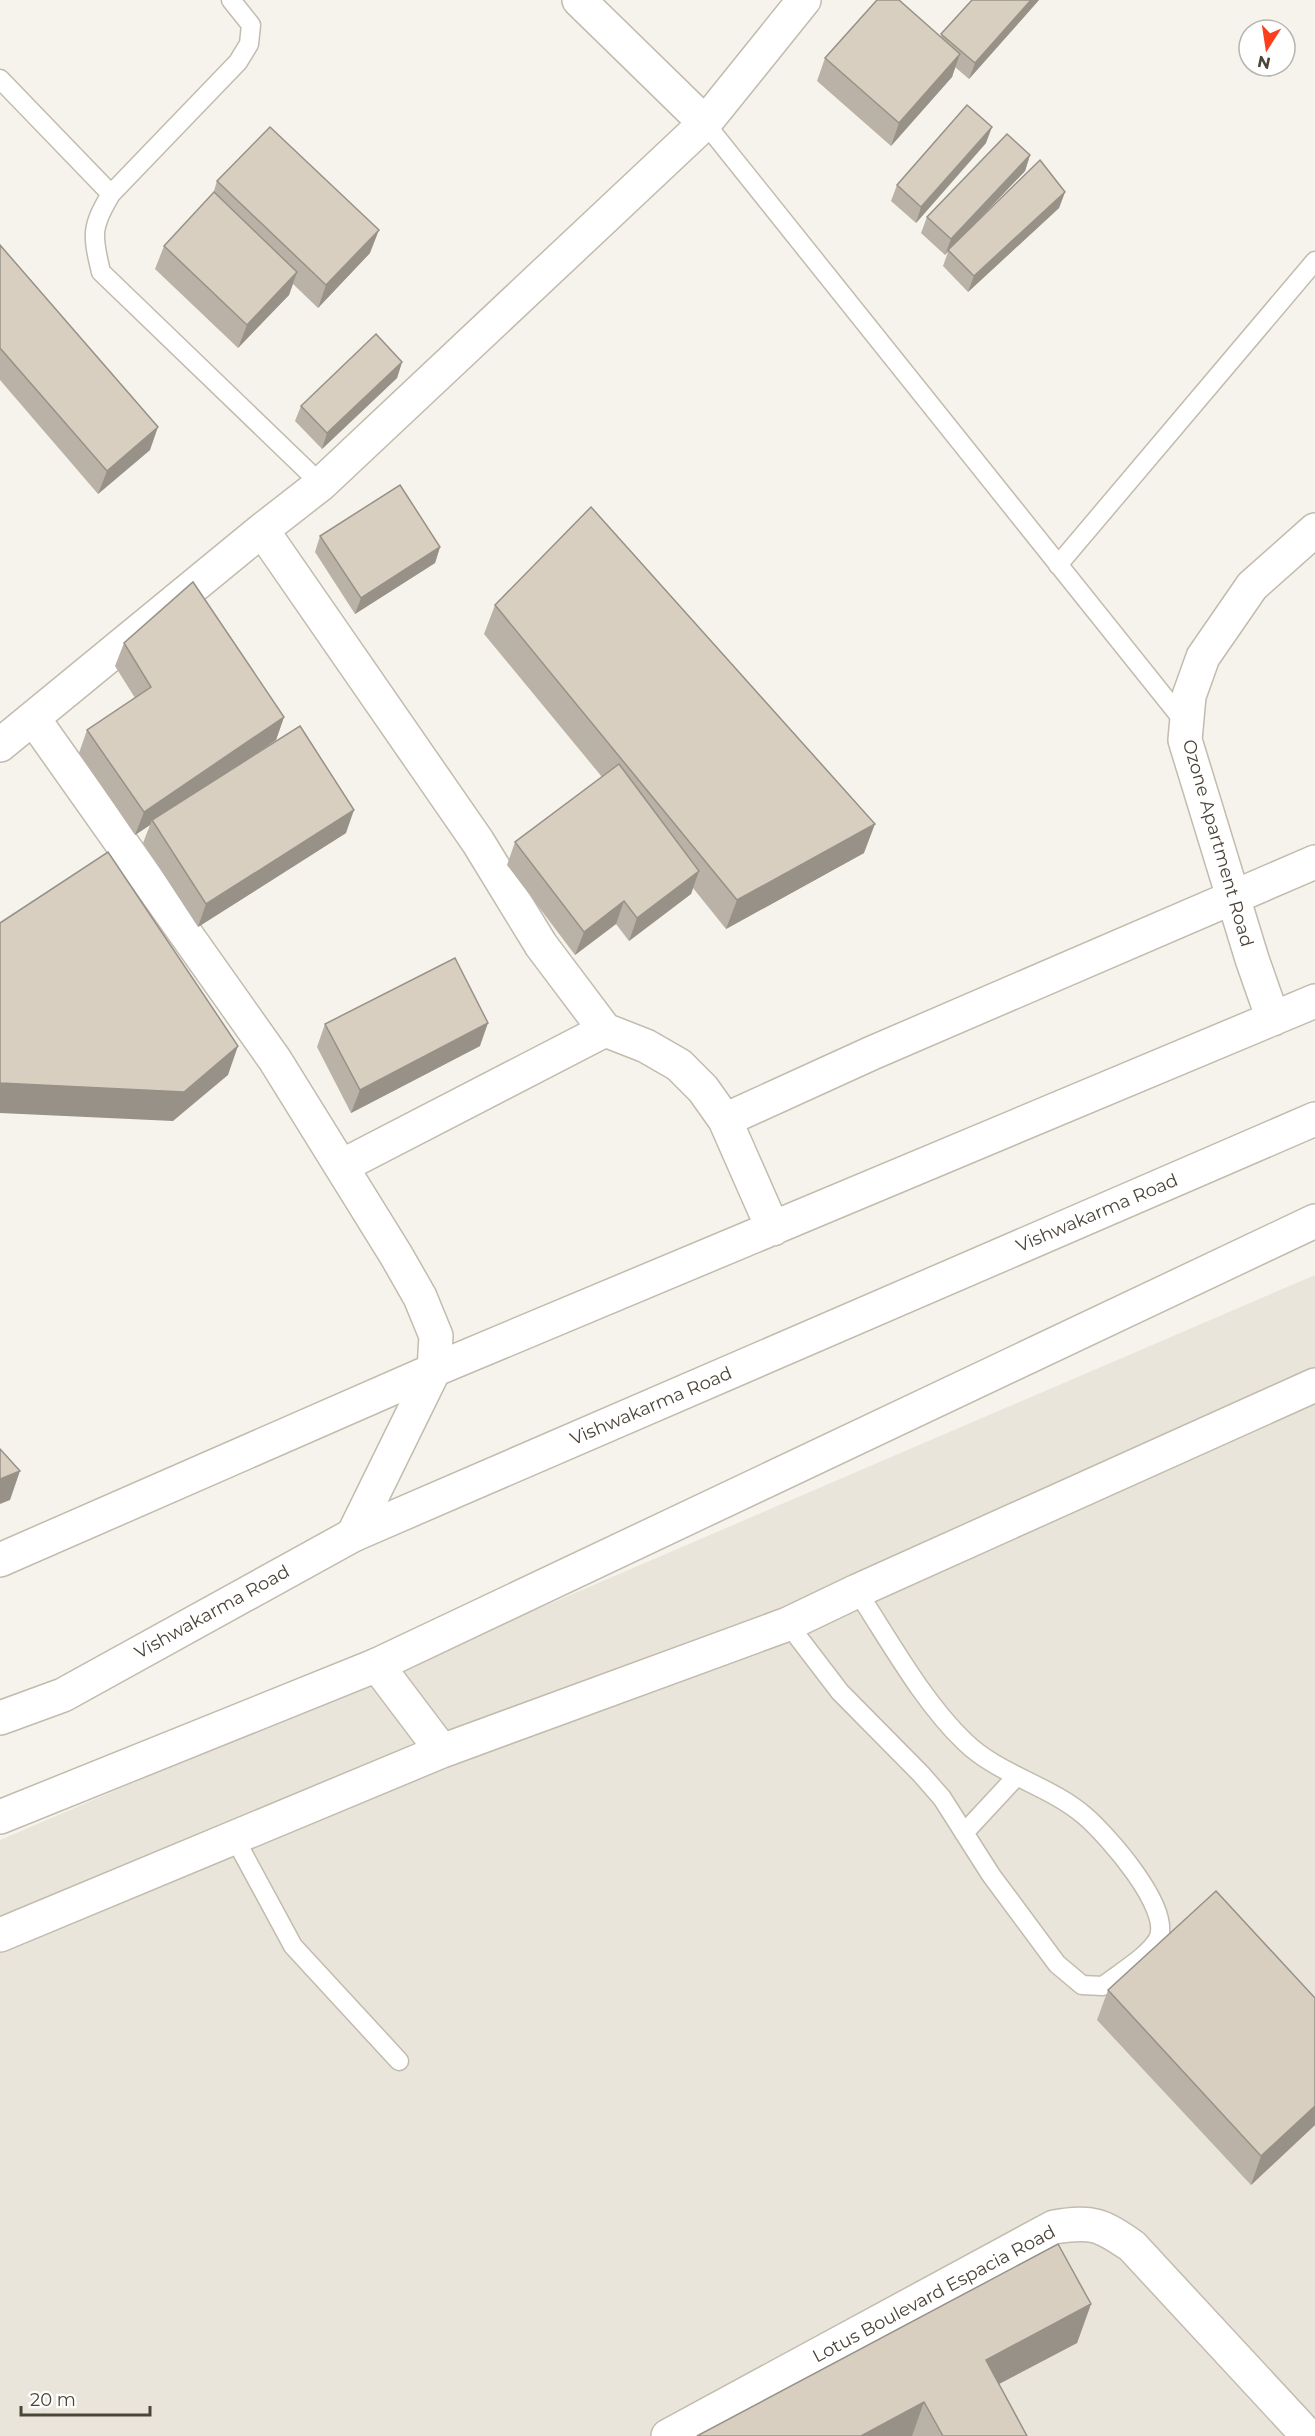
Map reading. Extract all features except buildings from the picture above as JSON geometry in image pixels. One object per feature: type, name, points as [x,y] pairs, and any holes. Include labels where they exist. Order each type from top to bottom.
[{"type":"street","points":[[579,0],[705,123]]},
{"type":"street","points":[[0,745],[321,484],[705,123],[804,0]]},
{"type":"street","points":[[262,530],[478,842],[541,945],[604,1030],[645,1046],[680,1065],[703,1089],[725,1119],[768,1218]]},
{"type":"street","name":"Ozone Apartment Road","points":[[1269,1006],[1232,897],[1185,740],[1186,725],[1189,696],[1203,657],[1252,586],[1315,530]]},
{"type":"street","points":[[33,718],[275,1060],[420,1297],[436,1336],[434,1370],[353,1535]]},
{"type":"street","points":[[725,1119],[872,1053],[1315,862]]},
{"type":"street","points":[[0,1560],[434,1370],[768,1218],[1269,1006],[1315,1001]]},
{"type":"street","points":[[342,1167],[604,1030]]},
{"type":"street","name":"Vishwakarma Road","points":[[0,1718],[63,1695],[353,1535],[1315,1119]]},
{"type":"street","points":[[0,1817],[378,1665],[1315,1221]]},
{"type":"street","points":[[0,1935],[442,1750],[788,1624],[1315,1385]]},
{"type":"street","points":[[378,1665],[442,1750]]},
{"type":"street","name":"Lotus Boulevard Espacia Road","points":[[668,2436],[1054,2227],[1082,2223],[1106,2228],[1132,2246],[1308,2436]]},
{"type":"lane","points":[[231,0],[252,25],[249,44],[238,62],[111,194],[97,217],[93,242],[101,272],[321,484]]},
{"type":"lane","points":[[0,79],[111,194]]},
{"type":"lane","points":[[705,123],[1186,725]]},
{"type":"lane","points":[[1058,565],[1315,261]]},
{"type":"lane","points":[[788,1624],[840,1692],[942,1798],[991,1875],[1057,1964],[1082,1985],[1103,1986],[1149,1950],[1158,1938],[1160,1925],[1158,1911],[1144,1885],[1084,1816],[1057,1797],[1016,1777],[966,1744],[946,1722],[856,1592]]},
{"type":"lane","points":[[964,1833],[1016,1777]]},
{"type":"lane","points":[[234,1837],[293,1946],[399,2061]]},
{"type":"shaded area","points":[[1315,1275],[1315,2436],[0,2436],[0,1840]]}]
